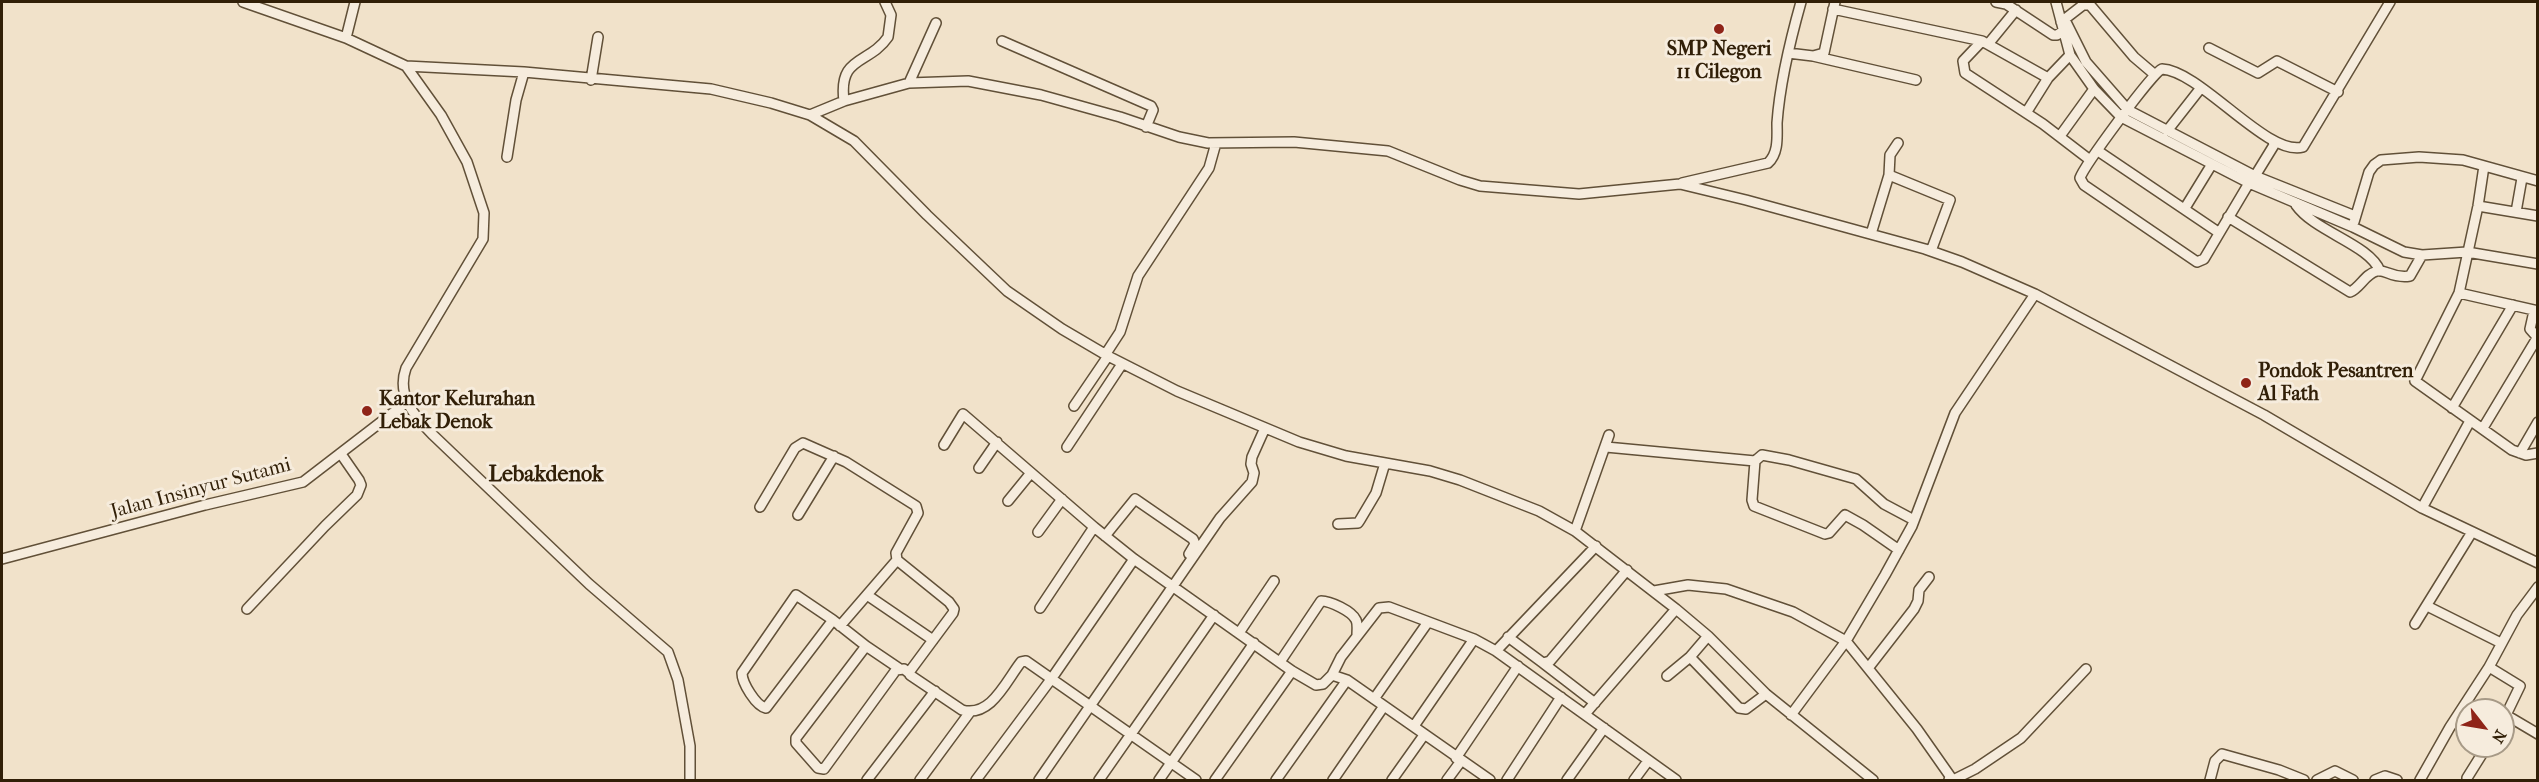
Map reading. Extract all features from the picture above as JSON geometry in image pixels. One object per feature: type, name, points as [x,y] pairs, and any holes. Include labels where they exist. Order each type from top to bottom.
[{"type":"street","points":[[243,2],[346,38],[406,66],[524,72],[591,80],[711,89],[810,115],[854,141],[959,247],[1007,291],[1062,329],[1122,364],[1166,386],[1265,428],[1346,456],[1430,471],[1460,480],[1539,511],[1575,531],[1676,609],[1791,716],[1873,780]]},
{"type":"street","points":[[346,38],[355,2]]},
{"type":"street","points":[[844,101],[843,82],[846,73],[853,64],[888,37],[891,15],[885,2]]},
{"type":"street","points":[[810,115],[844,101],[909,83],[946,81],[987,83],[1069,102],[1179,137],[1216,143],[1294,142],[1368,148],[1403,156],[1480,186],[1580,194],[1680,184],[1768,163],[1772,160],[1776,146],[1780,87],[1801,2]]},
{"type":"street","points":[[1996,2],[2006,3],[2053,35],[2057,35],[2063,24],[2083,5],[2090,4],[2134,57],[2154,74]]},
{"type":"street","points":[[2056,2],[2070,56],[2094,89],[2125,113],[2295,204],[2353,227],[2404,252],[2422,255],[2467,252],[2538,264]]},
{"type":"street","points":[[2273,141],[2274,145],[2202,261],[2193,261],[2082,184],[2080,176],[2158,70],[2168,69],[2273,141],[2293,147],[2303,147],[2390,2]]},
{"type":"street","points":[[1813,56],[1826,50],[1834,5],[1986,42],[2048,78]]},
{"type":"street","points":[[2016,10],[1986,42],[1963,61],[1964,71],[2060,136],[2090,160]]},
{"type":"street","points":[[909,83],[936,23]]},
{"type":"street","points":[[2063,24],[2086,62],[2125,113],[2167,131],[2201,153],[2212,164],[2355,216]]},
{"type":"street","points":[[591,80],[598,37]]},
{"type":"street","points":[[1002,41],[1151,106],[1153,110],[1146,127]]},
{"type":"street","points":[[2209,48],[2256,73],[2262,72],[2277,60],[2337,92]]},
{"type":"street","points":[[1788,53],[1813,56],[1916,80]]},
{"type":"street","points":[[2026,113],[2048,78],[2070,56]]},
{"type":"street","points":[[406,66],[441,115],[467,162],[481,200],[485,224],[480,245],[406,368],[402,387],[407,402],[416,418],[440,442],[589,584],[668,652],[678,680],[690,746],[690,780]]},
{"type":"street","points":[[507,157],[516,100],[524,72]]},
{"type":"street","points":[[2060,136],[2094,89]]},
{"type":"street","points":[[2167,131],[2200,89]]},
{"type":"street","points":[[1074,406],[1120,332],[1138,276],[1204,176],[1216,143]]},
{"type":"street","points":[[1871,234],[1889,176],[1890,154],[1898,143]]},
{"type":"street","points":[[2098,151],[2218,232]]},
{"type":"street","points":[[2353,227],[2369,172],[2381,160],[2439,158],[2484,166],[2536,181],[2538,171]]},
{"type":"street","points":[[2185,208],[2212,164]]},
{"type":"street","points":[[2484,166],[2478,206],[2459,293],[2415,380],[2470,421],[2520,453],[2538,453]]},
{"type":"street","points":[[1889,176],[1950,200],[1931,251]]},
{"type":"street","points":[[2516,212],[2522,178]]},
{"type":"street","points":[[1680,184],[1931,251],[2035,294],[2264,415],[2422,508],[2538,563]]},
{"type":"street","points":[[2295,204],[2313,222],[2373,259],[2380,271],[2397,278],[2410,276],[2422,255]]},
{"type":"street","points":[[2478,206],[2538,216]]},
{"type":"street","points":[[2228,217],[2348,291],[2353,291],[2368,276],[2380,271]]},
{"type":"street","points":[[2459,293],[2536,311],[2530,329],[2537,338],[2483,428]]},
{"type":"street","points":[[1791,716],[1846,641],[1899,550],[1914,520],[1955,413],[2035,294]]},
{"type":"street","points":[[2452,408],[2513,305]]},
{"type":"street","points":[[1067,447],[1122,364]]},
{"type":"street","name":"Jalan Insinyur Sutami","points":[[2,559],[303,482],[407,402]]},
{"type":"street","points":[[944,445],[963,414],[997,442],[1030,474],[1134,559],[1292,671],[1316,685],[1323,684],[1332,675],[1337,663],[1357,635],[1382,606],[1474,639],[1496,651],[1676,780]]},
{"type":"street","points":[[2422,508],[2470,421]]},
{"type":"street","points":[[2520,453],[2538,422]]},
{"type":"street","points":[[1039,780],[1091,707],[1171,585],[1224,511],[1252,482],[1254,474],[1251,464],[1252,457],[1265,428]]},
{"type":"street","points":[[1575,531],[1609,435]]},
{"type":"street","points":[[979,468],[997,442]]},
{"type":"street","points":[[760,507],[798,444],[803,443],[834,456],[918,508],[918,513],[896,553],[897,560],[952,605],[953,613],[933,640],[905,671]]},
{"type":"street","points":[[1606,447],[1755,461]]},
{"type":"street","points":[[247,609],[357,495],[361,485],[341,454]]},
{"type":"street","points":[[798,515],[834,456]]},
{"type":"street","points":[[1899,550],[1846,516],[1842,517],[1829,533],[1825,534],[1754,506],[1752,500],[1755,461],[1760,456],[1765,456],[1847,475],[1864,484],[1884,504],[1914,520]]},
{"type":"street","points":[[1338,524],[1358,523],[1376,493],[1385,463]]},
{"type":"street","points":[[1008,501],[1030,474]]},
{"type":"street","points":[[1038,532],[1062,499]]},
{"type":"street","points":[[1105,536],[1135,499],[1193,539],[1193,547],[1171,585]]},
{"type":"street","points":[[1040,608],[1094,527]]},
{"type":"street","points":[[2415,624],[2472,532]]},
{"type":"street","points":[[1496,651],[1596,546]]},
{"type":"street","points":[[976,780],[1052,678],[1134,559]]},
{"type":"street","points":[[897,560],[867,595],[836,623],[766,708],[758,704],[743,679],[742,673],[796,595],[836,623],[866,645],[962,710],[970,712]]},
{"type":"street","points":[[1543,663],[1550,661],[1627,570]]},
{"type":"street","points":[[1869,667],[1914,609],[1919,590],[1929,577]]},
{"type":"street","points":[[1239,633],[1274,581]]},
{"type":"street","points":[[1654,591],[1688,585],[1726,589],[1784,608],[1846,641],[1869,667],[1928,744],[1951,780],[1975,769],[2021,738],[2086,669]]},
{"type":"street","points":[[2420,780],[2501,643],[2538,587]]},
{"type":"street","points":[[867,595],[933,640]]},
{"type":"street","points":[[1281,662],[1321,601],[1329,602],[1353,616],[1357,620],[1357,635]]},
{"type":"street","points":[[2427,606],[2501,643]]},
{"type":"street","points":[[1585,714],[1676,609]]},
{"type":"street","points":[[1099,780],[1214,615]]},
{"type":"street","points":[[1374,699],[1428,622]]},
{"type":"street","points":[[1667,676],[1690,657],[1707,636]]},
{"type":"street","points":[[1508,637],[1595,703]]},
{"type":"street","points":[[1414,726],[1474,639]]},
{"type":"street","points":[[1159,780],[1254,643]]},
{"type":"street","points":[[866,645],[796,738],[796,743],[818,768],[825,769],[896,670],[905,671]]},
{"type":"street","points":[[1690,657],[1739,708],[1746,709],[1766,694]]},
{"type":"street","points":[[920,780],[970,712],[989,705],[1021,662],[1026,661],[1196,780]]},
{"type":"street","points":[[1448,780],[1518,666]]},
{"type":"street","points":[[2488,667],[2520,686],[2514,698]]},
{"type":"street","points":[[1215,780],[1292,671]]},
{"type":"street","points":[[1332,675],[1347,680],[1490,780]]},
{"type":"street","points":[[1276,780],[1347,680]]},
{"type":"street","points":[[867,780],[934,691]]},
{"type":"street","points":[[1507,780],[1561,697]]},
{"type":"street","points":[[1333,780],[1384,706]]},
{"type":"street","points":[[2515,722],[2538,734]]},
{"type":"street","points":[[1567,780],[1604,728]]},
{"type":"street","points":[[1392,780],[1424,735]]},
{"type":"street","points":[[2210,780],[2215,761],[2222,754],[2279,770],[2304,780]]},
{"type":"street","points":[[2467,778],[2480,758]]},
{"type":"street","points":[[1634,780],[1648,761]]},
{"type":"street","points":[[2317,780],[2335,771],[2353,780]]},
{"type":"street","points":[[2375,780],[2385,776],[2397,780]]},
{"type":"place","name":"SMP Negeri 11 Cilegon","points":[[1719,29]]},
{"type":"place","name":"Pondok Pesantren Al Fath","points":[[2246,383]]},
{"type":"place","name":"Kantor Kelurahan Lebak Denok","points":[[367,411]]},
{"type":"district","name":"Lebakdenok","points":[[546,476]]}]
